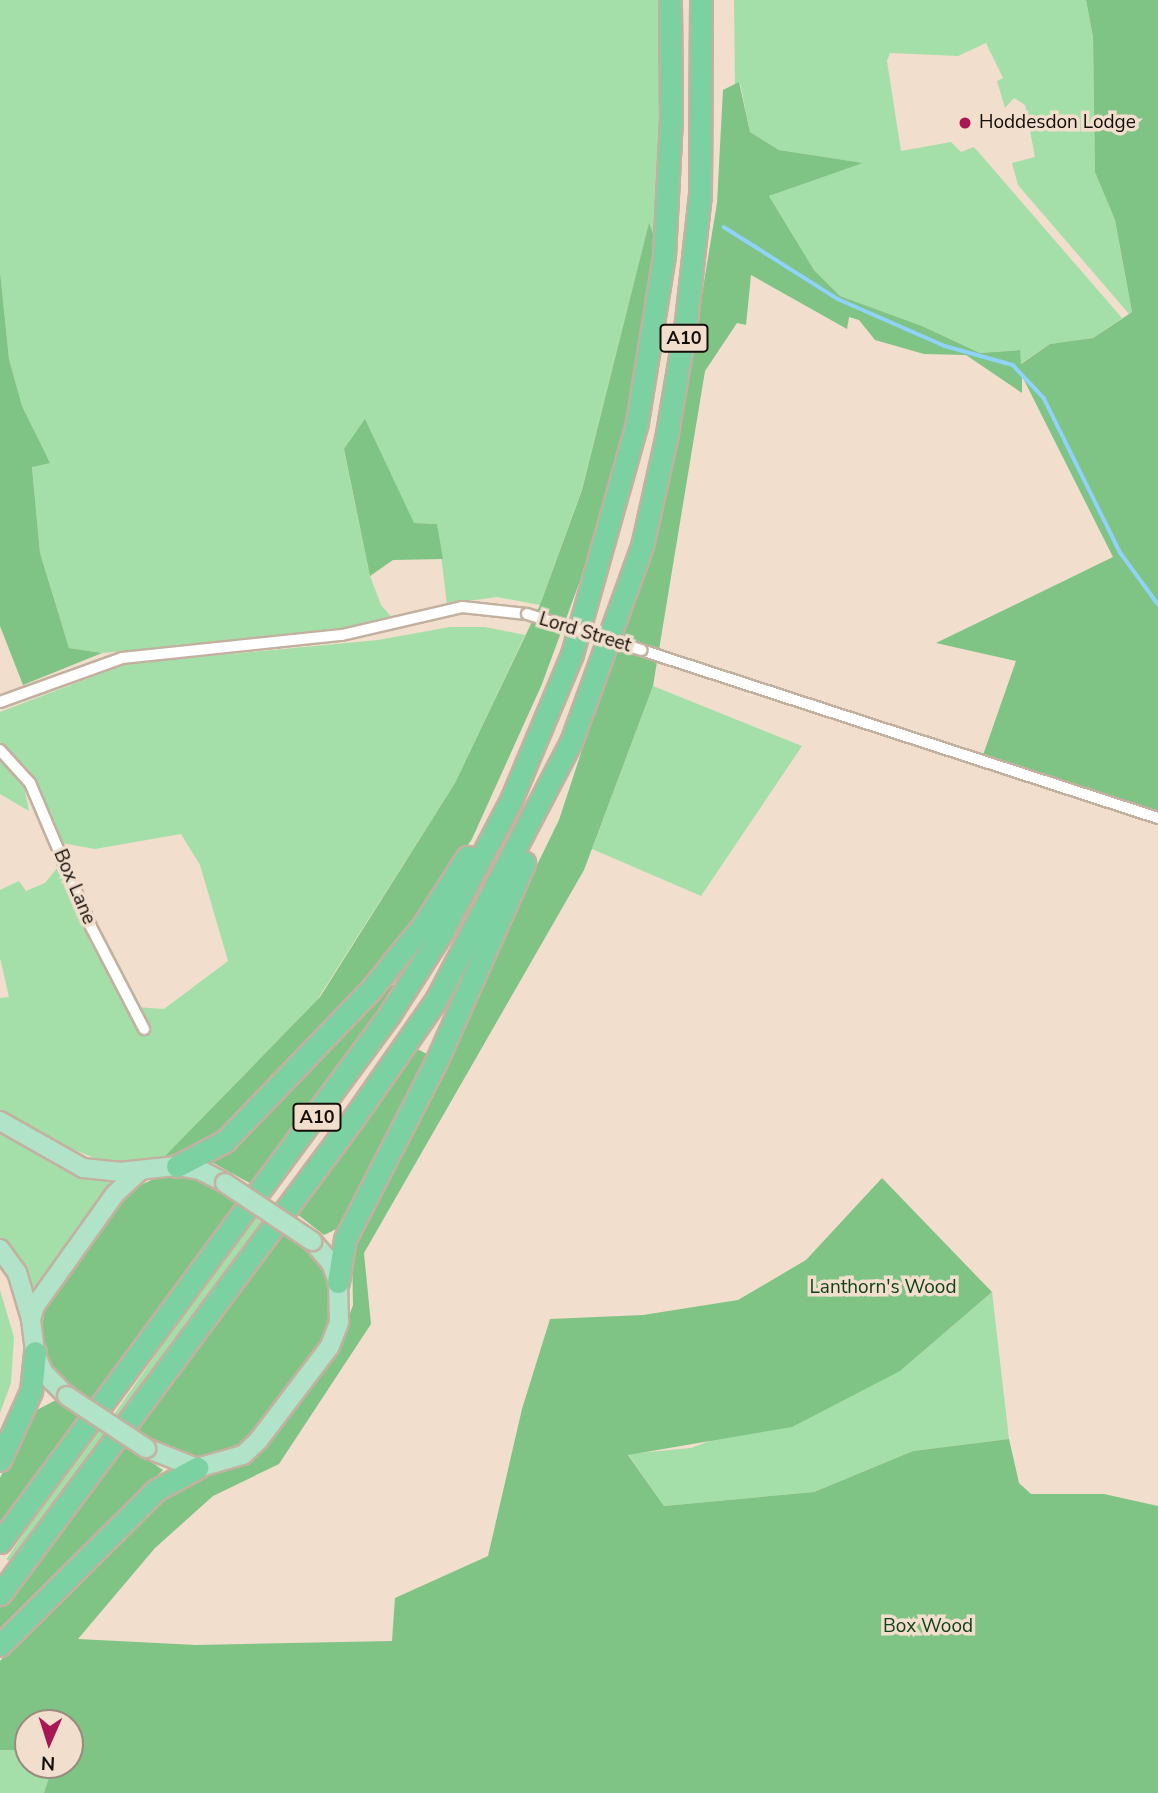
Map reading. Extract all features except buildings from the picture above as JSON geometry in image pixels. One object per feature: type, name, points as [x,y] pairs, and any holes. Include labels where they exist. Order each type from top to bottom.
[{"type":"highway","name":"A10","points":[[0,1542],[331,1098],[411,981],[511,800],[572,654],[624,480],[659,307],[669,180],[670,0]]},
{"type":"highway","name":"A10","points":[[0,1594],[389,1070],[461,959],[559,769],[642,546],[666,439],[686,321],[700,194],[701,0]]},
{"type":"highway","points":[[177,1166],[225,1140],[372,988],[424,924],[491,815],[572,654]]},
{"type":"highway","points":[[338,1282],[345,1239],[478,970],[559,769]]},
{"type":"highway","points":[[0,1460],[31,1391],[35,1352]]},
{"type":"highway","points":[[0,1645],[156,1490],[197,1468]]},
{"type":"main road","points":[[0,1121],[83,1168],[141,1170],[177,1166],[200,1170],[225,1183],[312,1241],[331,1263],[338,1282],[340,1322],[316,1366],[243,1455],[197,1468],[146,1448],[67,1396],[43,1372],[35,1352],[31,1319],[17,1272],[0,1249]]},
{"type":"main road","points":[[31,1319],[41,1293],[115,1194],[141,1170]]},
{"type":"street","name":"Lord Street","points":[[0,702],[122,658],[342,635],[462,607],[527,614],[1158,818]]},
{"type":"street","name":"Box Lane","points":[[0,750],[30,783],[90,927],[144,1028]]},
{"type":"green space","points":[[0,0],[658,0],[660,195],[655,239],[649,224],[582,489],[540,605],[497,597],[447,604],[437,524],[414,523],[344,450],[370,576],[381,605],[394,620],[356,628],[102,653],[69,648],[40,553],[32,466],[49,462],[22,406],[9,359],[0,271]]},
{"type":"green space","points":[[734,0],[1086,0],[1093,37],[1095,171],[1115,220],[1132,312],[1129,314],[1018,185],[1012,163],[1035,157],[1025,105],[1014,98],[1005,108],[997,81],[1003,78],[986,43],[958,56],[890,53],[887,61],[901,151],[951,142],[961,152],[974,147],[1122,318],[1093,338],[1050,344],[1020,364],[1019,350],[980,353],[922,326],[840,296],[814,270],[769,196],[862,163],[779,150],[750,132],[740,83],[735,84]]},
{"type":"green space","points":[[1086,0],[1158,0],[1158,817],[982,758],[1016,661],[936,643],[1113,557],[1022,376],[1022,393],[966,355],[924,354],[875,340],[859,320],[849,317],[847,329],[751,275],[746,325],[737,323],[705,371],[653,686],[584,870],[364,1253],[371,1324],[279,1464],[213,1496],[155,1548],[78,1639],[196,1645],[392,1641],[395,1598],[488,1556],[522,1409],[550,1319],[643,1315],[738,1300],[806,1260],[882,1178],[992,1292],[900,1371],[792,1427],[628,1455],[664,1506],[814,1492],[913,1451],[1009,1439],[1019,1483],[1031,1494],[1104,1494],[1158,1506],[1158,1793],[44,1793],[48,1779],[84,1779],[84,1709],[14,1709],[14,1750],[0,1750],[0,1661],[137,1516],[189,1481],[247,1463],[268,1445],[334,1358],[353,1305],[352,1250],[363,1221],[559,820],[656,525],[690,367],[717,203],[723,90],[739,82],[750,132],[779,150],[863,163],[769,196],[814,270],[840,296],[922,326],[980,353],[1020,350],[1021,364],[1050,344],[1093,338],[1132,312],[1115,220],[1095,172],[1093,37]]},
{"type":"green space","points":[[649,223],[655,239],[637,380],[591,551],[542,684],[472,839],[394,956],[214,1142],[164,1157],[320,997],[455,783],[540,605],[582,490]]},
{"type":"green space","points":[[0,271],[9,359],[22,406],[50,463],[32,467],[40,553],[69,648],[102,653],[23,685],[0,626]]},
{"type":"green space","points":[[365,419],[414,523],[437,524],[443,559],[393,560],[370,576],[344,449]]},
{"type":"green space","points":[[450,627],[485,627],[525,635],[455,783],[317,1000],[164,1157],[107,1163],[32,1133],[0,1113],[0,998],[9,997],[0,958],[0,890],[19,881],[26,891],[45,883],[57,868],[113,985],[135,1007],[164,1009],[228,961],[200,865],[181,834],[95,849],[61,843],[40,805],[28,769],[0,742],[0,712],[126,664],[378,640]]},
{"type":"green space","points":[[653,686],[802,746],[701,896],[592,849]]},
{"type":"green space","points":[[0,758],[23,781],[29,811],[0,794]]},
{"type":"green space","points":[[387,982],[395,986],[335,1079],[255,1186],[208,1160]]},
{"type":"green space","points":[[415,1048],[431,1056],[347,1224],[324,1235],[297,1214]]},
{"type":"green space","points":[[0,1128],[118,1178],[32,1294],[0,1241]]},
{"type":"green space","points":[[179,1175],[209,1183],[239,1206],[93,1402],[66,1385],[48,1361],[41,1332],[46,1304],[132,1189],[158,1177]]},
{"type":"green space","points":[[253,1216],[266,1225],[126,1425],[113,1416]]},
{"type":"green space","points":[[279,1233],[310,1251],[324,1268],[332,1289],[326,1333],[243,1442],[206,1457],[175,1454],[134,1430]]},
{"type":"green space","points":[[0,1290],[14,1337],[11,1383],[0,1413]]},
{"type":"green space","points":[[992,1292],[1009,1439],[913,1451],[814,1492],[664,1506],[628,1454],[691,1448],[900,1371]]},
{"type":"green space","points":[[56,1400],[82,1417],[0,1528],[0,1478],[31,1413]]},
{"type":"green space","points":[[97,1425],[109,1433],[18,1567],[6,1559]]},
{"type":"green space","points":[[125,1444],[163,1470],[0,1635],[0,1608],[9,1594]]},
{"type":"green space","points":[[0,1750],[14,1750],[14,1779],[48,1779],[44,1793],[0,1793]]},
{"type":"waterway","points":[[724,227],[838,299],[945,346],[1013,365],[1044,398],[1120,552],[1158,604]]},
{"type":"place","name":"Hoddesdon Lodge","points":[[965,123]]},
{"type":"park label","name":"Lanthorn's Wood","points":[[883,1288]]},
{"type":"park label","name":"Box Wood","points":[[928,1627]]}]
